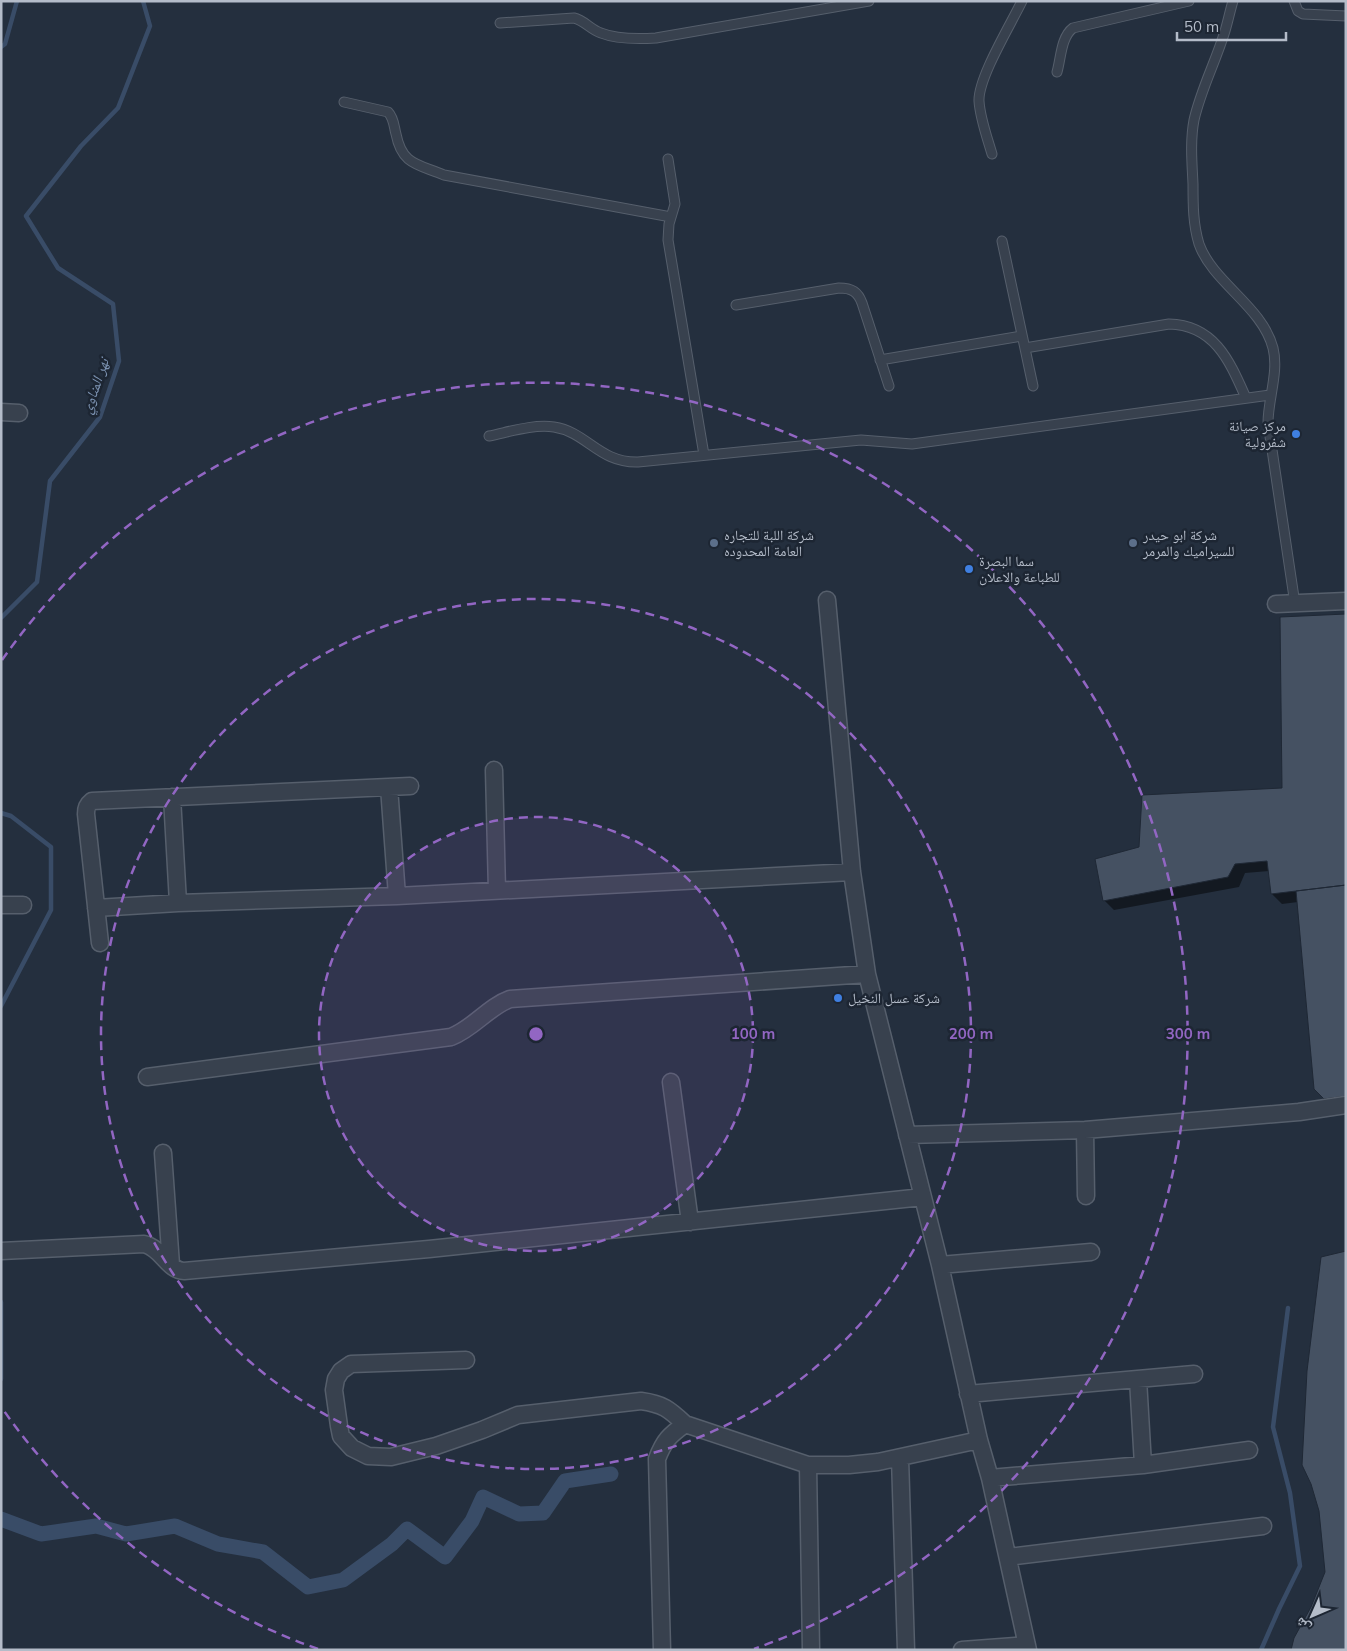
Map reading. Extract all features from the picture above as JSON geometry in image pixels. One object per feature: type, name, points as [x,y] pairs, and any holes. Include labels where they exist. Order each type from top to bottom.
[{"type":"street","points":[[1,412],[19,413]]},
{"type":"street","points":[[827,600],[852,872],[867,974],[940,1266],[968,1394],[990,1478],[1028,1647],[962,1650]]},
{"type":"street","points":[[1276,604],[1346,601]]},
{"type":"street","points":[[494,770],[497,891]]},
{"type":"street","points":[[100,943],[86,814],[86,808],[92,801],[410,786]]},
{"type":"street","points":[[389,787],[397,896]]},
{"type":"street","points":[[172,797],[178,903]]},
{"type":"street","points":[[96,908],[178,903],[397,896],[852,872]]},
{"type":"street","points":[[1,905],[23,905]]},
{"type":"street","points":[[147,1077],[451,1037],[470,1028],[496,1005],[510,999],[867,974]]},
{"type":"street","points":[[671,1082],[690,1222]]},
{"type":"street","points":[[907,1135],[1085,1130],[1299,1112],[1346,1105]]},
{"type":"street","points":[[1085,1130],[1086,1196]]},
{"type":"street","points":[[163,1153],[171,1265]]},
{"type":"street","points":[[1,1251],[144,1244],[155,1248],[175,1269],[184,1271],[420,1250],[923,1197]]},
{"type":"street","points":[[940,1266],[1091,1252]]},
{"type":"street","points":[[466,1360],[351,1364],[341,1371],[336,1379],[334,1390],[341,1436],[352,1448],[368,1456],[392,1457],[436,1446],[518,1415],[641,1401],[658,1404],[672,1411],[685,1424],[808,1466],[878,1462],[979,1440]]},
{"type":"street","points":[[968,1394],[1194,1374]]},
{"type":"street","points":[[1138,1379],[1143,1465]]},
{"type":"street","points":[[662,1650],[657,1458],[669,1436],[685,1424]]},
{"type":"street","points":[[990,1478],[1143,1465],[1249,1450]]},
{"type":"street","points":[[900,1458],[906,1650]]},
{"type":"street","points":[[808,1466],[811,1650]]},
{"type":"street","points":[[1008,1557],[1263,1526]]},
{"type":"lane","points":[[500,23],[574,18],[583,21],[595,31],[604,34],[630,38],[656,38],[869,1]]},
{"type":"lane","points":[[992,154],[981,110],[979,93],[984,77],[1022,1]]},
{"type":"lane","points":[[1058,72],[1065,39],[1073,28],[1189,1]]},
{"type":"lane","points":[[1233,1],[1225,31],[1198,103],[1194,122],[1192,141],[1194,226],[1200,246],[1210,265],[1257,318],[1267,333],[1273,349],[1275,366],[1268,410],[1269,433],[1295,604]]},
{"type":"lane","points":[[1294,1],[1298,11],[1303,14],[1346,16]]},
{"type":"lane","points":[[344,102],[388,112],[393,119],[399,148],[406,158],[444,175],[671,217]]},
{"type":"lane","points":[[668,159],[675,204],[667,232],[704,455]]},
{"type":"lane","points":[[1002,240],[1033,386]]},
{"type":"lane","points":[[736,306],[847,288],[854,290],[860,296],[889,386]]},
{"type":"lane","points":[[1024,348],[1169,324],[1180,324],[1200,332],[1218,346],[1232,364],[1246,398]]},
{"type":"lane","points":[[880,360],[1022,336]]},
{"type":"lane","points":[[488,436],[542,426],[554,427],[576,436],[605,455],[621,461],[638,462],[869,440],[912,444],[1270,394]]},
{"type":"building","points":[[1346,614],[1346,885],[1271,894],[1267,861],[1235,864],[1228,877],[1103,901],[1095,859],[1139,847],[1142,795],[1282,788],[1280,617]]},
{"type":"building","points":[[1346,885],[1346,1096],[1324,1099],[1314,1089],[1296,891]]},
{"type":"building","points":[[1346,1251],[1346,1650],[1291,1650],[1294,1638],[1311,1607],[1325,1572],[1319,1511],[1311,1484],[1302,1465],[1307,1371],[1321,1257]]},
{"type":"waterway","name":"نهر المناوي","points":[[1,47],[5,44],[17,1]]},
{"type":"waterway","name":"نهر المناوي","points":[[1,618],[37,582],[50,481],[100,417],[119,361],[113,304],[58,268],[26,216],[81,146],[118,108],[150,26],[143,1]]},
{"type":"waterway","name":"نهر المناوي","points":[[1,813],[11,816],[51,847],[51,910],[1,1006]]},
{"type":"waterway","name":"نهر المناوي","points":[[1,1302],[1,1379]]},
{"type":"waterway","points":[[1261,1650],[1300,1566],[1290,1493],[1273,1427],[1288,1308]]},
{"type":"waterway","points":[[1,1519],[41,1534],[96,1526],[126,1534],[175,1526],[218,1544],[263,1552],[308,1587],[343,1580],[392,1544],[407,1529],[445,1557],[472,1521],[483,1497],[519,1514],[543,1513],[565,1481],[611,1474]]},
{"type":"place","name":"مركز صيانة شفرولية","points":[[1296,434]]},
{"type":"place","name":"شركة اللبة للتجاره العامة المحدوده","points":[[714,543]]},
{"type":"place","name":"شركة ابو حيدر للسيراميك والمرمر","points":[[1133,543]]},
{"type":"place","name":"سما البصرة للطباعة والاعلان","points":[[969,569]]},
{"type":"place","name":"شركة عسل النخيل","points":[[838,998]]}]
